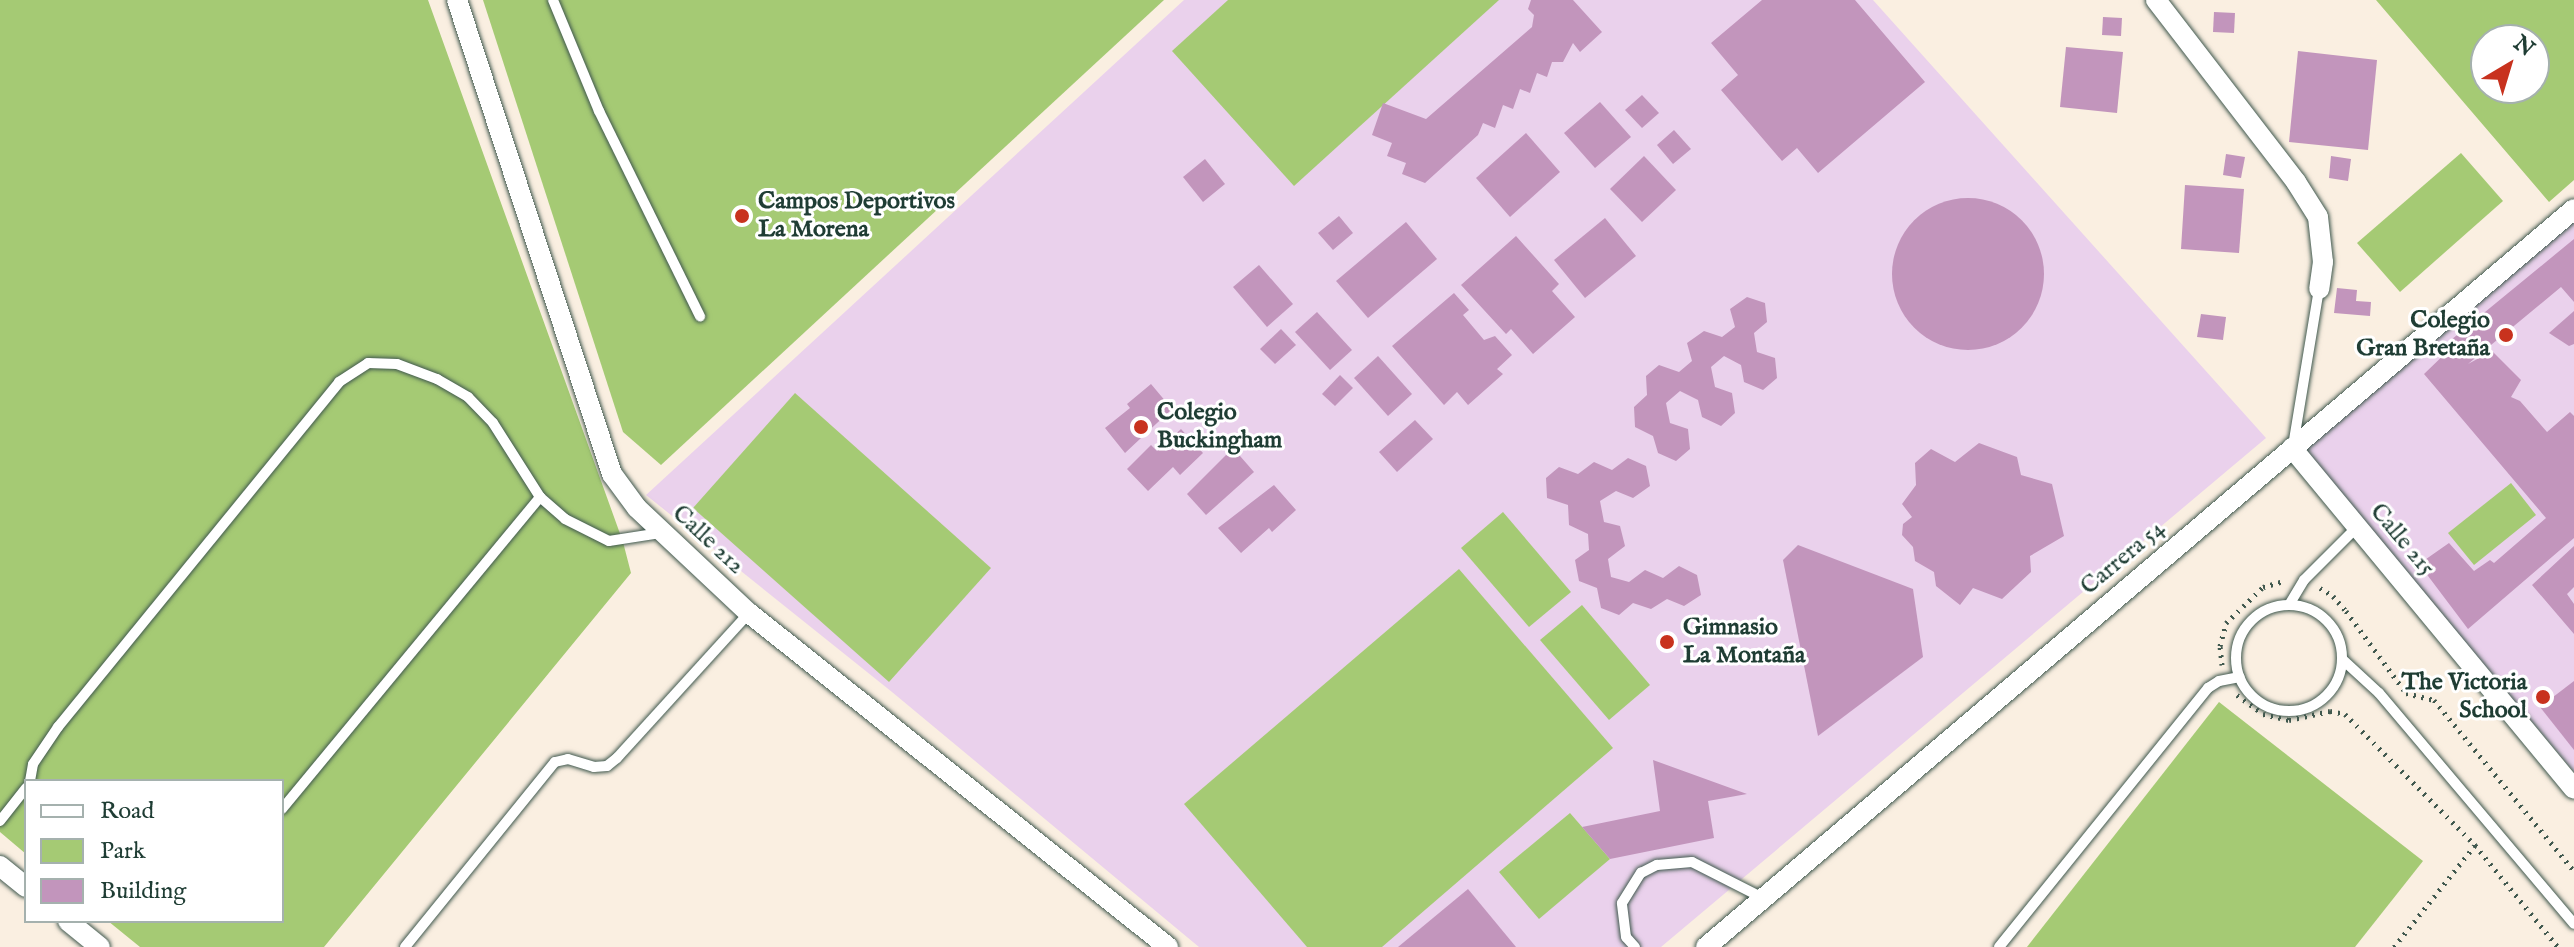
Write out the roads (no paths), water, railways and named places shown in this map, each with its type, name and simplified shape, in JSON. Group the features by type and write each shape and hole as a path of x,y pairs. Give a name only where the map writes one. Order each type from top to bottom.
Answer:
{"street":[{"name":"Calle 212","path":"457,0 612,474 660,533 749,613 1168,947"},
{"path":"2156,0 2296,182 2318,217 2323,262 2319,289"},
{"name":"Carrera 54","path":"1706,947 2574,209"},
{"name":"Calle 215","path":"2292,448 2574,789"},
{"path":"0,866 24,885"},
{"path":"70,923 100,947"}],"lane":[{"path":"553,0 599,111 700,316"},
{"path":"2292,448 2319,289"},
{"path":"30,779 33,764 58,727 339,382 368,363 397,364 437,379 468,397 493,423 540,497 565,519 609,541 660,533"},
{"path":"284,807 540,497"},
{"path":"2289,605 2304,580 2357,527"},
{"path":"2289,605 2310,609 2327,621 2338,638 2342,659 2338,679 2326,696 2309,707 2289,711 2268,707 2251,695 2240,677 2238,647 2251,620 2269,608 2289,605"},
{"path":"405,947 555,762 568,759 594,767 607,766 749,613"},
{"path":"2342,659 2379,693 2574,924"},
{"path":"1999,947 2208,688 2240,677"},
{"path":"0,821 24,791"},
{"path":"1635,947 1626,937 1622,903 1641,873 1657,865 1674,860 1692,862 1763,898"}],"place":[{"name":"Campos Deportivos La Morena","path":"742,216"},
{"name":"Colegio Gran Bretaña","path":"2506,335"},
{"name":"Colegio Buckingham","path":"1141,427"},
{"name":"Gimnasio La Montaña","path":"1667,642"},
{"name":"The Victoria School","path":"2543,697"}]}
